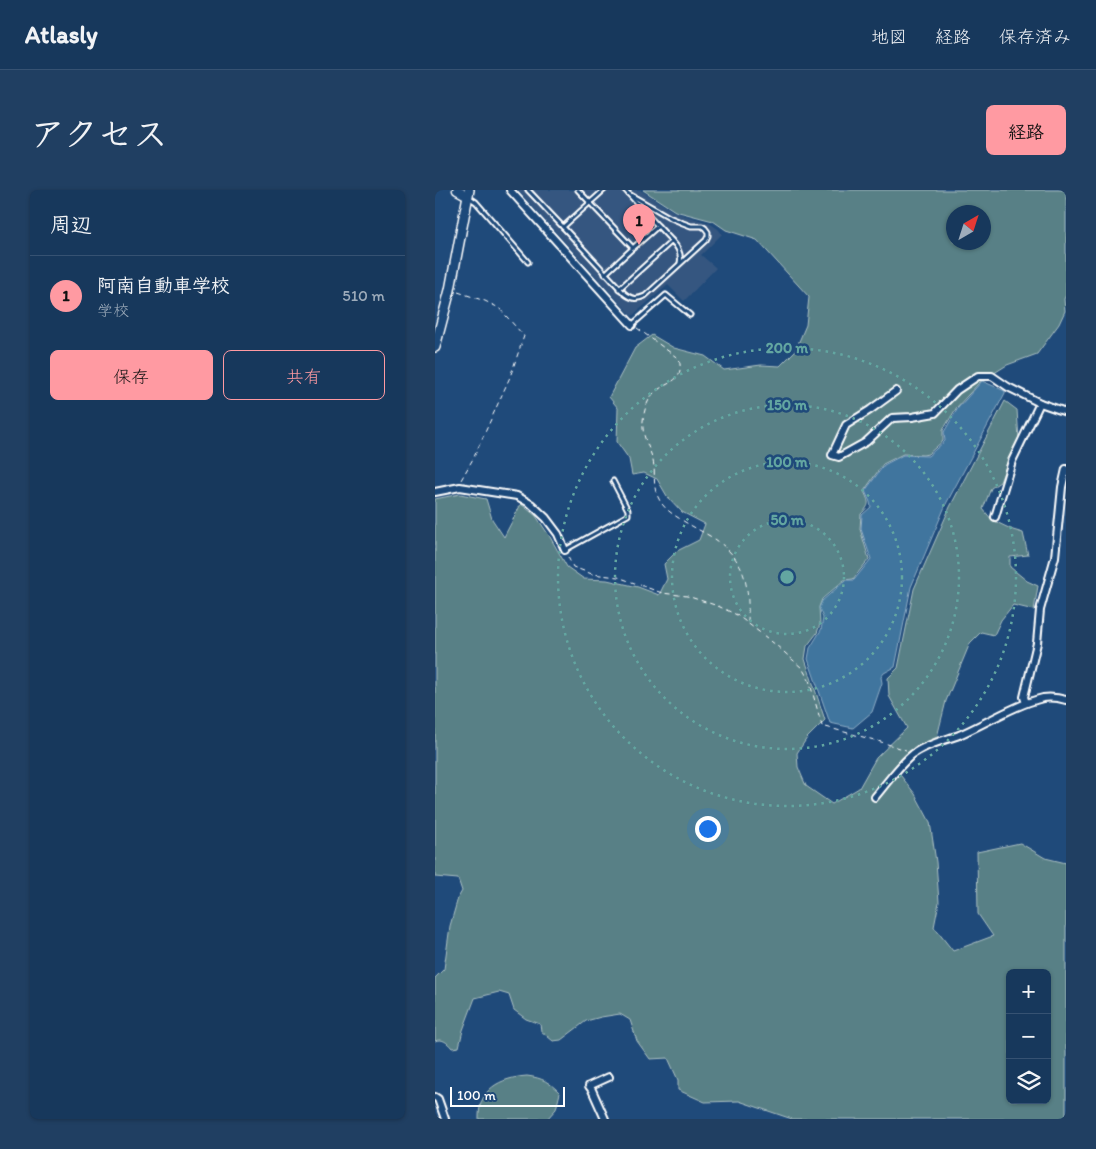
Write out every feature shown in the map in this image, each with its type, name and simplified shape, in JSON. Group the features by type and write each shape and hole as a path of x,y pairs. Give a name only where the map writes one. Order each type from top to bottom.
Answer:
{"main road":[{"path":"435,346 450,290 468,193"}],"street":[{"path":"457,190 468,193"},
{"path":"510,190 632,325"},
{"path":"896,391 846,425 833,456 839,457 866,442 892,418 935,413 957,390 978,376 992,376 1008,387 1040,403 1066,412"},
{"path":"995,517 1012,461 1040,403"},
{"path":"1026,703 1025,698 1037,644 1040,610 1055,557 1066,469"},
{"path":"435,492 460,487 517,496 531,504 545,518 558,534 565,550"},
{"path":"875,797 914,753 1026,703 1045,698 1066,700"},
{"path":"605,1119 589,1086 609,1077"},
{"path":"435,1098 438,1099 445,1119"}],"lane":[{"path":"528,190 619,289 630,298 635,299 645,296 677,267 706,240 708,232 702,226 683,223 671,218 629,194"},
{"path":"578,190 633,248"},
{"path":"563,227 604,190"},
{"path":"625,190 677,246 681,257 677,267"},
{"path":"468,193 528,262"},
{"path":"605,274 658,226"},
{"path":"619,289 672,241"},
{"path":"632,325 666,295 690,315"},
{"path":"565,550 628,515 629,510 613,481"}],"path":[{"path":"450,290 485,301 499,308 524,336 510,377 474,457 459,483 460,487"},
{"path":"632,325 679,359 680,362 679,374 675,380 655,392 650,398 644,413 642,428 654,466 654,489 665,509 726,548 742,569 749,602 748,624"},
{"path":"565,550 573,567 592,574 618,577 662,593 687,596 718,606 737,615 802,668 809,680 822,726 914,753"}],"shaded area":[{"path":"518,190 640,190 674,212 709,223 718,229 722,234 701,255 716,268 684,301 668,285 632,316"},
{"path":"982,381 1005,391 1005,393 946,504 911,587 895,667 884,673 881,677 882,683 872,712 853,728 830,723 808,659 810,648 821,630 823,618 819,608 822,601 846,580 854,580 871,559 861,529 862,515 871,507 865,491 884,465 903,455 928,456 945,441 944,432 958,408"}],"green space":[{"path":"643,190 1066,190 1066,295 1064,299 1065,311 1059,324 1037,354 1007,365 980,382 957,407 943,430 943,441 928,454 903,454 883,464 864,491 868,503 861,514 860,529 869,559 853,579 844,580 822,599 819,607 820,624 817,633 807,646 805,659 825,720 807,738 797,753 798,767 806,786 832,804 859,788 876,758 907,728 889,696 888,678 898,668 914,589 950,507 1005,401 1017,410 1019,440 1000,482 991,488 983,509 992,520 1023,533 1028,555 1010,557 1010,567 1027,581 1038,586 1034,610 1013,605 1001,620 994,635 981,632 970,643 946,701 937,737 914,747 894,767 915,794 930,822 939,902 934,927 953,951 993,936 978,914 977,852 1020,843 1045,858 1066,863 1066,1119 792,1119 739,1101 705,1102 678,1090 678,1080 668,1058 650,1059 637,1041 630,1020 620,1014 586,1021 561,1040 553,1041 541,1031 540,1024 526,1019 514,1010 509,995 499,992 475,998 459,1047 452,1048 444,1041 435,1041 435,978 444,969 450,926 458,898 462,891 458,879 435,877 435,499 460,494 486,499 492,519 504,537 521,504 536,516 567,567 584,579 607,580 638,587 659,595 667,579 664,564 677,551 699,540 705,524 682,512 667,496 657,479 644,473 632,475 629,459 617,442 618,408 609,397 635,348 652,335 674,348 705,356 724,370 761,365 780,366 795,351 806,325 809,297 757,240 726,230 713,221 675,211"},
{"path":"527,1076 545,1081 560,1093 556,1109 547,1119 479,1119 482,1100 493,1087 508,1079"}],"place":[{"name":"阿南自動車学校","path":"639,245"}]}
